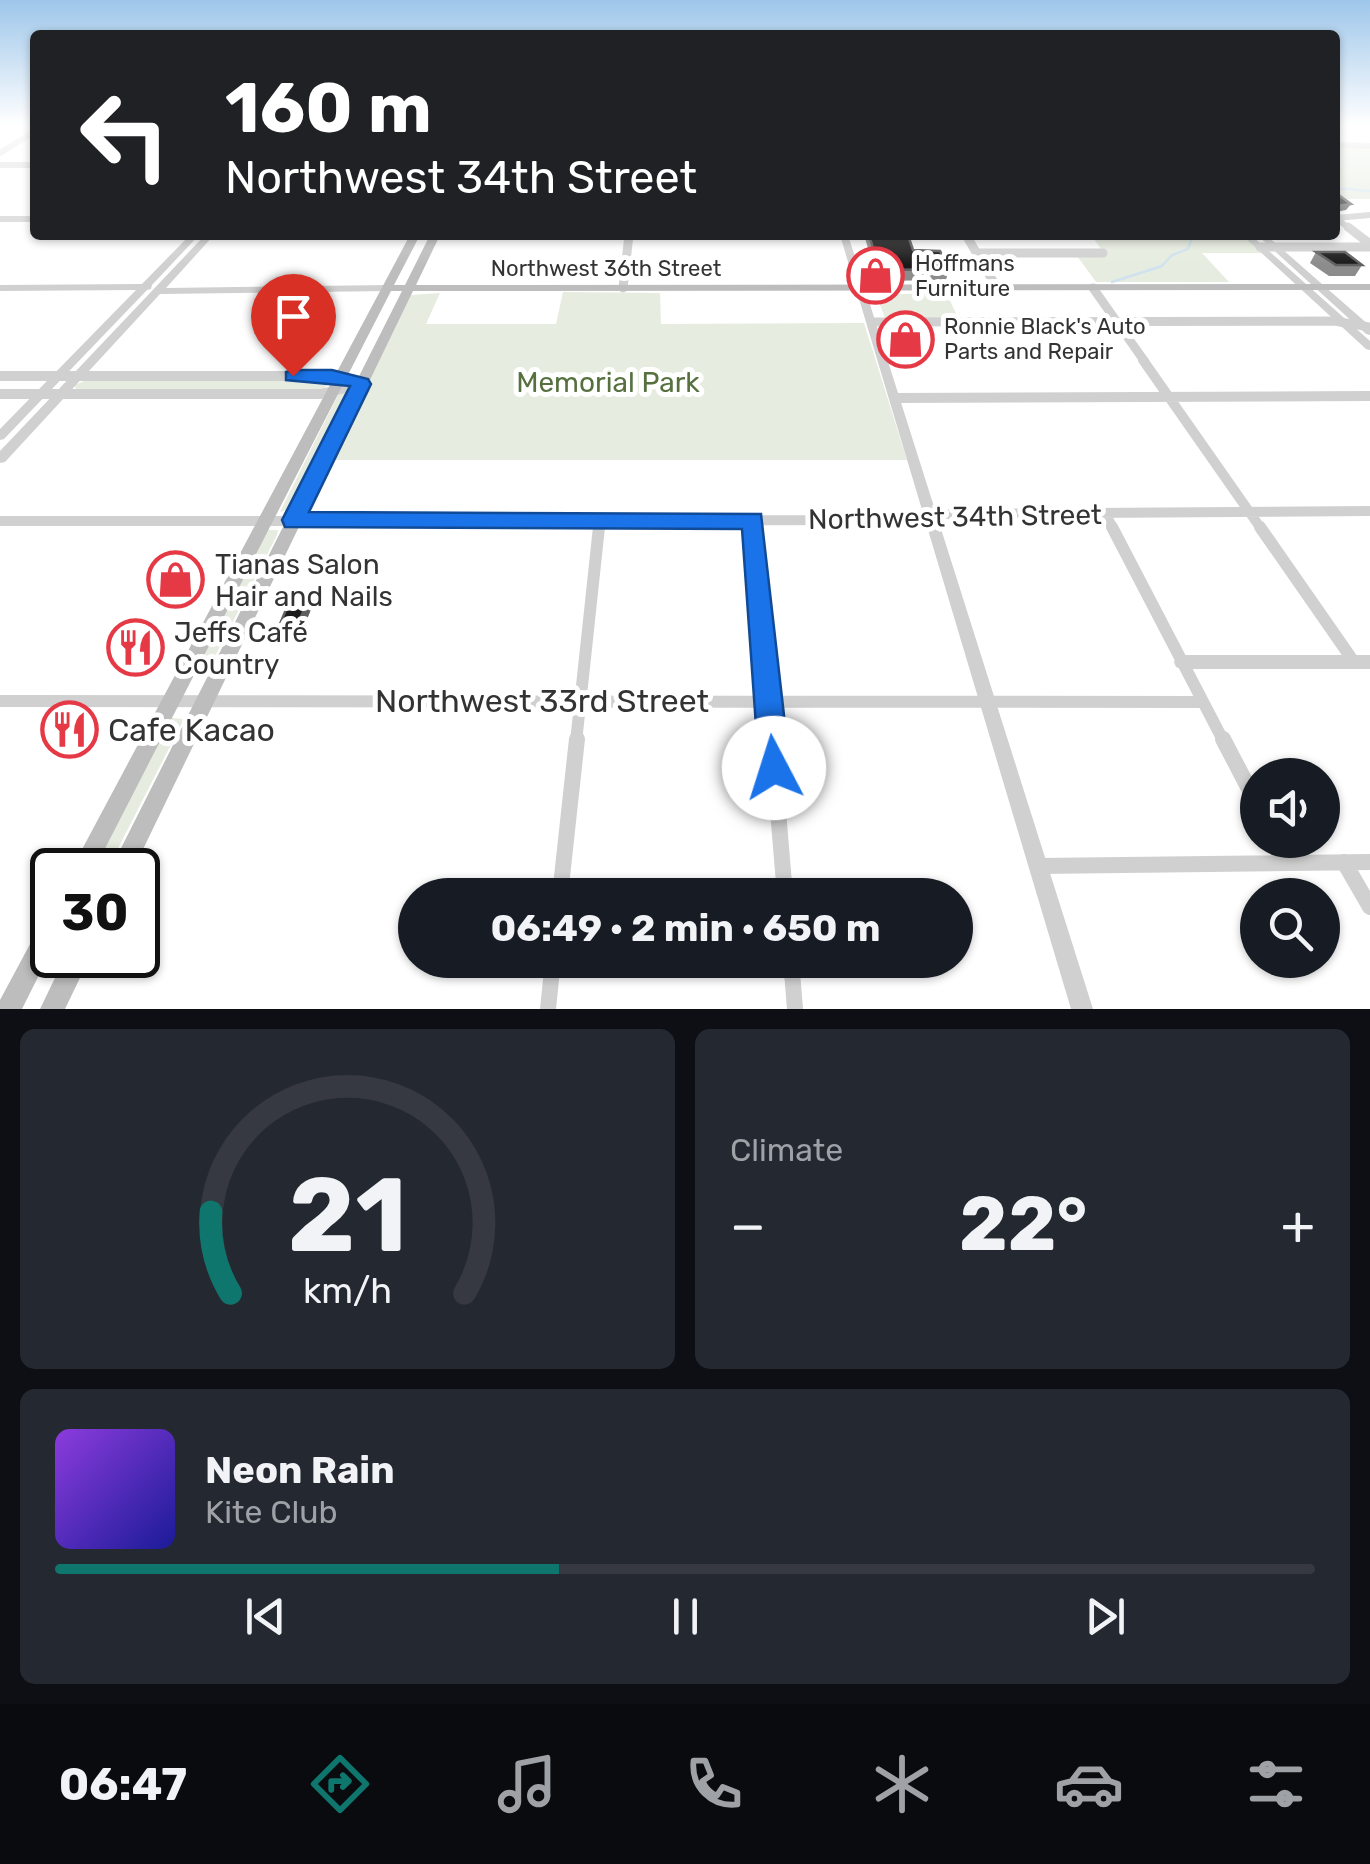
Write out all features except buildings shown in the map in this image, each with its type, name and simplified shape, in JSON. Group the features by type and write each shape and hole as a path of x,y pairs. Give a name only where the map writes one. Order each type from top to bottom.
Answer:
{"main road":[{"path":"93,848 413,240"},
{"path":"132,848 432,240"},
{"path":"997,288 1370,287"},
{"name":"Northwest 36th Street","path":"389,288 997,288"},
{"path":"8,1009 30,968"},
{"path":"52,1009 68,978"}],"street":[{"path":"1340,218 1370,216"},
{"path":"0,219 30,219"},
{"path":"1340,221 1370,246"},
{"path":"0,436 139,288 190,240"},
{"path":"0,459 205,240"},
{"path":"623,288 628,240"},
{"path":"846,240 1082,1009"},
{"path":"969,240 997,288"},
{"path":"1260,241 1275,247 1368,329"},
{"path":"1260,241 1370,347"},
{"path":"1275,247 1370,246"},
{"path":"977,253 1103,253"},
{"name":"Northwest 36th Street","path":"0,288 389,288"},
{"path":"1093,288 1249,512 1362,662"},
{"path":"872,322 1343,323 1368,329"},
{"path":"0,376 362,384"},
{"path":"0,394 321,394 339,385"},
{"path":"895,398 1370,396"},
{"name":"Northwest 34th Street","path":"0,521 919,520 930,515 1370,511"},
{"path":"1105,513 1240,772"},
{"path":"562,878 600,520"},
{"path":"753,520 785,878"},
{"path":"1182,662 1362,662"},
{"name":"Northwest 33rd Street","path":"0,702 1203,702"},
{"path":"1284,858 1287,863"},
{"path":"1344,862 1370,907"},
{"path":"1038,866 1370,862"},
{"path":"548,1009 551,978"},
{"path":"792,978 795,1009"}],"green space":[{"path":"1340,171 1370,171 1370,199 1340,199"},
{"path":"1095,240 1249,240 1263,253 1202,253 1229,282 1096,282 1077,256 1106,256"},
{"name":"Memorial Park","path":"563,292 660,293 661,324 864,323 907,460 331,460 411,295 440,293 426,324 556,324"},
{"path":"876,294 947,294 958,318 885,318"},
{"path":"89,379 330,382 323,390 76,390 75,385"},
{"path":"349,391 290,509 280,512 339,393"},
{"path":"268,530 278,530 277,535 205,676 192,677"},
{"path":"170,718 184,719 118,848 102,848"}],"waterway":[{"path":"1340,188 1370,191"},
{"path":"1112,282 1162,266 1172,255 1188,249 1191,240"}],"place":[{"name":"Hoffmans Furniture","path":"876,276"},
{"name":"Ronnie Black's Auto Parts and Repair","path":"905,339"},
{"name":"Tianas Salon Hair and Nails","path":"176,580"},
{"name":"Jeffs Café Country","path":"135,648"},
{"name":"Cafe Kacao","path":"69,730"}],"route":[{"path":"293,376 332,376 362,384 294,520 753,520 774,768"}]}
